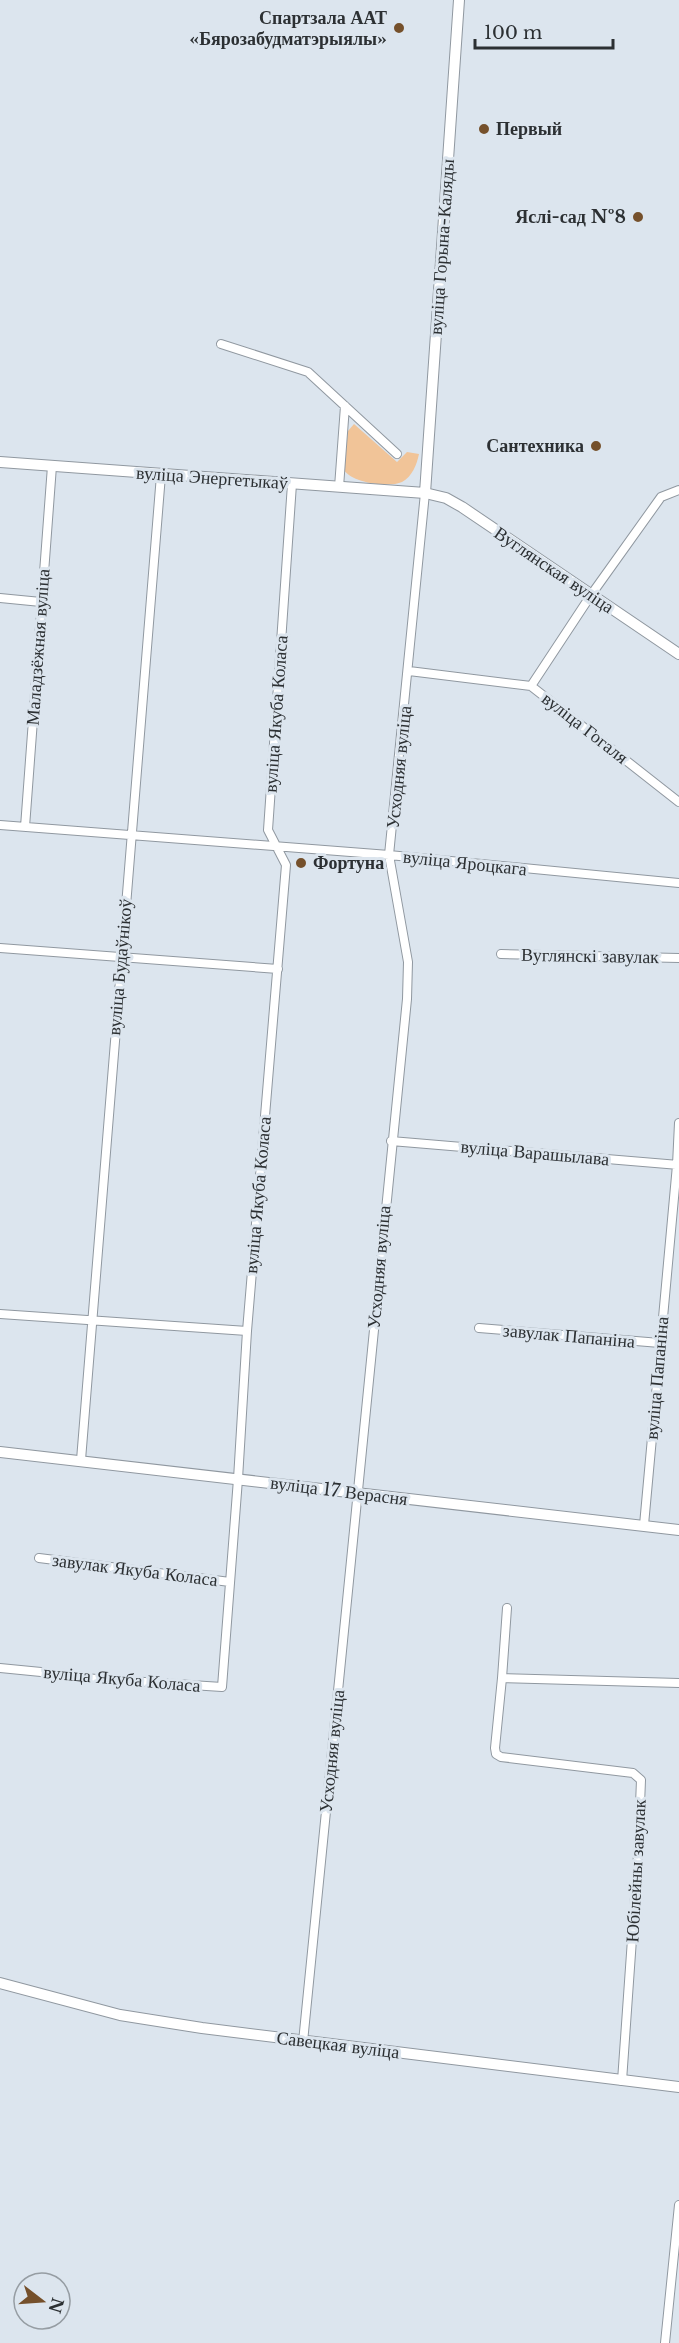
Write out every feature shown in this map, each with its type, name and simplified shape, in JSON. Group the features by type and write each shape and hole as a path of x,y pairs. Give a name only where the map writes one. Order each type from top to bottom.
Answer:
{"street":[{"name":"вуліца Горына-Каляды","path":"425,493 459,0"},
{"path":"221,344 308,372 398,454"},
{"path":"339,487 345,406"},
{"name":"вуліца Энергетыкаў","path":"0,462 425,493"},
{"name":"Маладзёжная вуліца","path":"25,827 52,466"},
{"name":"вуліца Будаўнікоў","path":"81,1460 120,956 161,475"},
{"name":"вуліца Якуба Коласа","path":"0,1668 41,1671 66,1677 222,1687 247,1331 286,865 268,830 292,484"},
{"path":"531,686 591,595 661,497 679,489"},
{"name":"Вуглянская вуліца","path":"425,493 446,498 462,507 679,654"},
{"name":"Усходняя вуліца","path":"303,2042 391,1141 407,999 408,962 389,855 425,493"},
{"path":"0,598 41,602"},
{"name":"вуліца Гогаля","path":"409,671 531,686 679,802"},
{"name":"вуліца Яроцкага","path":"0,825 389,855 679,883"},
{"path":"0,948 278,969"},
{"name":"Вуглянскі завулак","path":"501,954 679,958"},
{"name":"вуліца Папаніна","path":"644,1525 678,1165 679,1123"},
{"name":"вуліца Варашылава","path":"391,1141 678,1165"},
{"path":"0,1314 247,1331"},
{"name":"завулак Папаніна","path":"479,1328 660,1343"},
{"name":"вуліца 17 Верасня","path":"0,1452 679,1530"},
{"name":"завулак Якуба Коласа","path":"39,1558 230,1582"},
{"name":"Юбілейны завулак","path":"507,1608 496,1754 501,1757 633,1773 641,1780 622,2081"},
{"path":"502,1678 679,1683"},
{"name":"Савецкая вуліца","path":"0,1983 120,2015 303,2042 679,2087"},
{"path":"665,2343 679,2205"}],"shaded area":[{"path":"354,424 397,462 407,452 419,454 409,477 396,484 380,484 362,481 348,474 344,470 348,431"}],"place":[{"name":"Спартзала ААТ «Бярозабудматэрыялы»","path":"399,28"},
{"name":"Первый","path":"484,129"},
{"name":"Яслі-сад №8","path":"638,217"},
{"name":"Сантехника","path":"596,446"},
{"name":"Фортуна","path":"301,863"}]}
